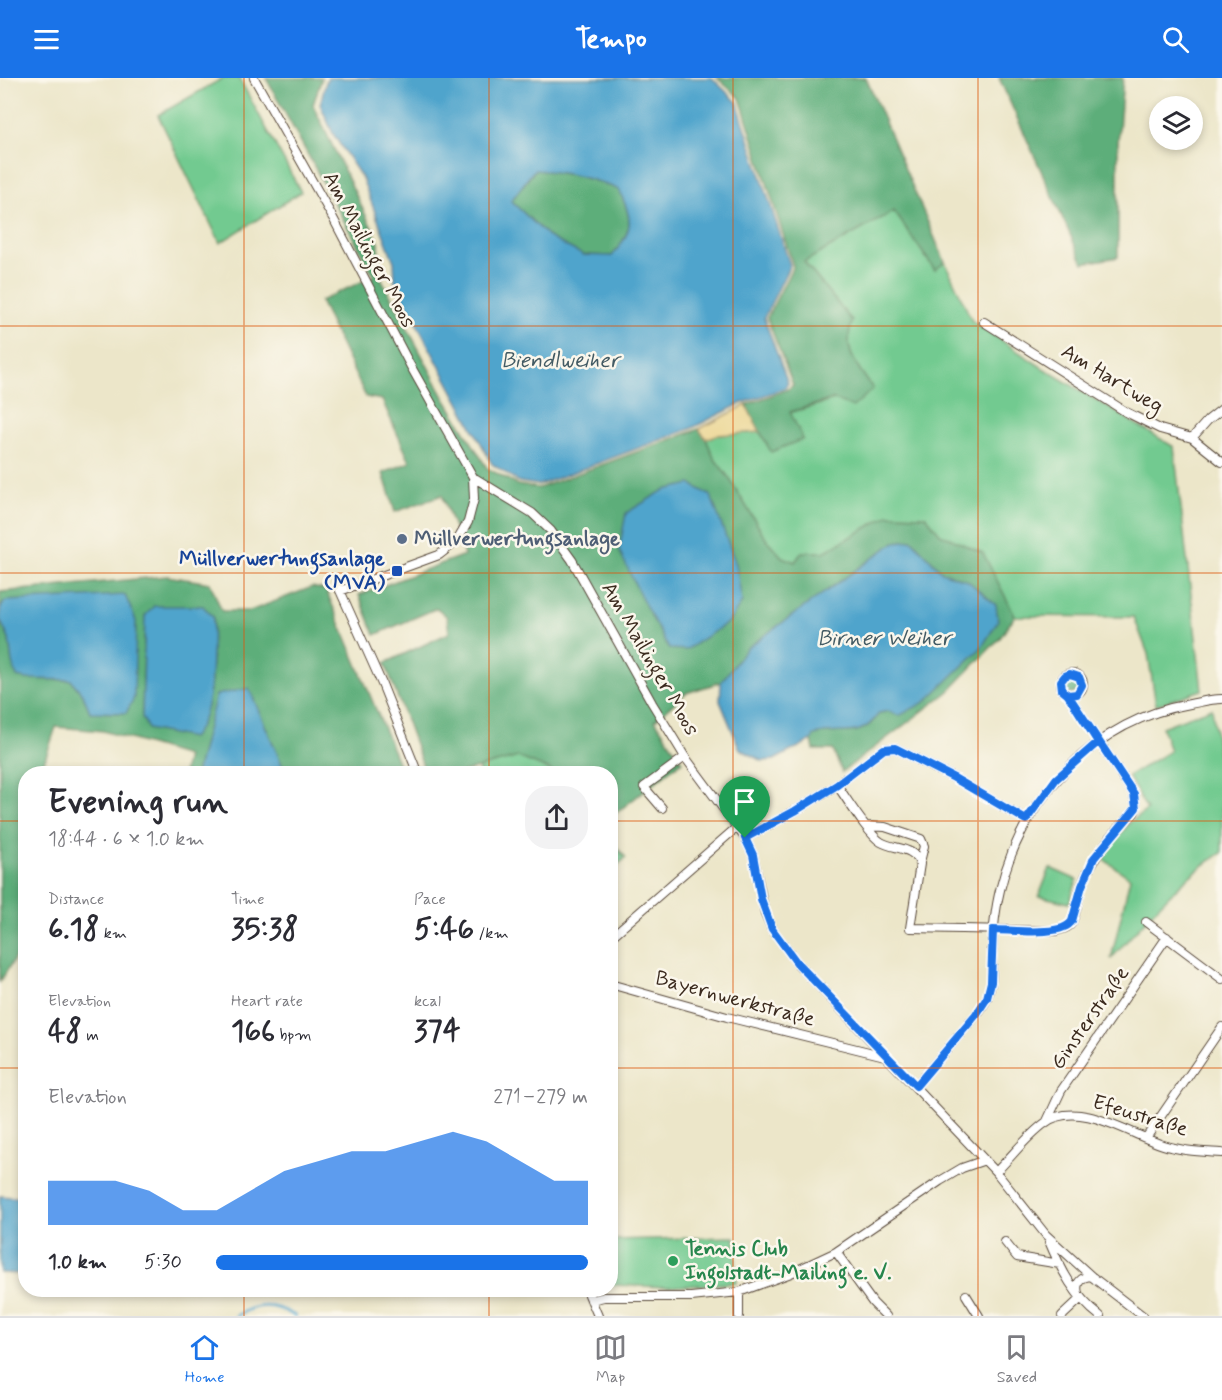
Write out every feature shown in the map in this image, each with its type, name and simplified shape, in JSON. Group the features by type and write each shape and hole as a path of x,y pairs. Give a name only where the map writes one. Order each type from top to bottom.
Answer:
{"street":[{"name":"Am Mailinger Moos","path":"254,78 333,218 410,365 473,477 532,513 551,531 572,560 631,667 686,758 745,838 753,855 761,899 772,929 797,963 996,1172 1046,1235 1091,1276 1143,1316"},
{"name":"Am Hartweg","path":"984,322 1126,412 1160,429 1192,438 1222,462"},
{"path":"1192,438 1208,420 1222,409"},
{"path":"415,766 382,684 339,589 439,555 457,541 468,522 474,499 473,477"},
{"path":"867,826 885,827 921,839 924,846 910,928 1056,931 1069,926 1094,858 1136,808 1134,794 1068,695"},
{"path":"916,1086 976,1015 987,998 991,982 993,930 999,890 1012,851 1026,820 1056,779 1098,742 1128,723 1158,711 1222,699"},
{"path":"745,838 837,785 884,749 895,748 1026,820"},
{"path":"662,808 644,787 686,758"},
{"path":"837,785 880,841 912,852 918,857 920,864"},
{"path":"618,931 736,828"},
{"path":"1146,922 1222,979"},
{"name":"Ginsterstraße","path":"1047,1121 1061,1091 1167,938"},
{"name":"Bayernwerkstraße","path":"618,986 727,1017 885,1056"},
{"path":"1146,1138 1222,1027"},
{"name":"Efeustraße","path":"1047,1121 1069,1114 1092,1116 1180,1149 1222,1153"},
{"path":"996,1172 1047,1121"},
{"path":"618,1296 691,1297 739,1292 791,1273 836,1252 962,1167 985,1160"},
{"name":"Am Mailinger Moos","path":"1046,1235 1080,1299 1100,1316"},
{"path":"1005,1242 1017,1257 1060,1264"},
{"path":"836,1252 873,1303 886,1316"},
{"path":"1062,1316 1080,1299 1076,1287 1078,1283 1091,1276"},
{"path":"739,1292 739,1316"},
{"path":"966,1295 979,1316"},
{"path":"590,1297 598,1316"},
{"path":"591,1300 601,1297"}],"green space":[{"path":"223,78 239,78 301,192 220,243 158,115"},
{"path":"266,78 322,78 313,105 379,243 379,274 444,397 487,468 518,485 539,488 699,429 714,458 729,478 766,539 782,557 795,562 802,552 824,552 889,515 926,516 940,534 983,553 1015,616 1000,638 948,692 842,772 833,750 814,750 813,735 858,731 872,722 879,713 889,711 968,581 942,572 912,540 895,542 747,648 721,682 686,693 655,720 682,761 618,811 618,766 540,766 518,757 485,766 423,766 385,663 449,633 447,617 437,608 375,635 359,595 464,555 442,495 395,512 383,473 410,462 382,400 366,397 320,301 374,276"},
{"path":"717,78 866,78 945,262 935,270 894,211 804,262 852,321 849,332 850,350 873,389 853,407 833,399 790,412 803,439 771,452 746,405 793,385 767,318 793,266 740,98"},
{"path":"999,78 1123,78 1118,143 1118,257 1083,263"},
{"path":"535,170 578,176 619,190 627,210 629,224 624,239 612,256 583,255 550,238 511,201"},
{"path":"894,211 934,269 945,262 972,321 1043,368 1174,447 1202,690 1156,705 1148,654 1134,617 1015,616 983,553 940,534 926,516 889,515 824,552 802,552 795,562 782,557 766,539 729,478 714,458 706,439 717,435 760,432 771,451 789,413 873,389 850,350 849,332 852,321 804,262"},
{"path":"167,576 210,583 222,611 250,611 312,587 326,590 400,766 283,766 249,689 203,748 198,766 185,766 187,756 103,731 56,727 43,766 18,766 18,953 0,982 0,620 9,639 12,663 25,679 71,680 83,695 90,712 126,713 6,601 0,609 0,592","holes":["145,616 213,617 209,697 205,712 200,726 192,737 142,717"]},
{"path":"1071,676 1077,679 1080,685 1077,691 1071,694 1065,691 1062,685 1065,679"},
{"path":"1212,708 1222,779 1222,853 1192,874 1177,888 1111,959 1130,878 1102,858 1130,822 1147,810 1128,776 1170,751 1162,727"},
{"path":"518,757 540,766 485,766"},
{"path":"618,849 626,858 618,864"},
{"path":"1050,868 1077,880 1069,903 1039,896"},
{"name":"Tennis Club Ingolstadt-Mailing e. V.","path":"735,1237 736,1283 668,1287 618,1285 618,1240"}],"sand":[{"path":"746,405 760,432 717,435 706,439 699,429"}],"water":[{"name":"Biendlweiher","path":"327,78 712,78 737,102 790,265 764,318 788,383 785,388 740,404 690,429 539,485 519,482 492,464 395,283 394,262 362,178 333,134 320,104","holes":["534,170 588,178 619,190 627,210 629,224 624,239 612,256 583,255 550,238 511,201"]},
{"path":"691,484 711,496 736,564 742,602 729,622 686,650 669,649 619,550 626,513 664,490"},
{"name":"Birner Weiher","path":"912,540 942,572 968,581 996,605 998,621 982,647 925,702 899,716 889,711 879,713 865,728 858,731 814,735 812,740 774,760 762,761 740,749 720,701 721,682 747,648 895,542"},
{"path":"125,595 136,621 134,698 126,713 90,712 83,695 71,680 17,677 12,663 9,639 0,620 0,609 5,601"},
{"path":"154,606 203,606 213,617 209,697 200,726 192,738 148,729 142,717 145,616"},
{"path":"249,688 283,766 198,766 216,695"},
{"path":"0,1196 18,1197 18,1274 0,1273"}],"waterway":[{"path":"236,1316 251,1309 266,1306 295,1316"}],"place":[{"name":"Müllverwertungsanlage","path":"402,539"},
{"name":"Müllverwertungsanlage (MVA)","path":"397,571"},
{"name":"Tennis Club Ingolstadt-Mailing e. V.","path":"673,1261"}],"route":[{"path":"745,838 753,855 761,899 772,929 797,963 916,1086 976,1015 987,998 991,982 993,930 1056,931 1069,926 1094,858 1120,825 1134,813 1136,800 1134,794 1098,742 1087,725 1068,695 1080,692 1082,682 1074,674 1067,674 1061,681 1062,690 1068,695 1073,702 1098,742 1056,779 1026,820 954,778 895,748 884,749 837,785 745,838"}]}
